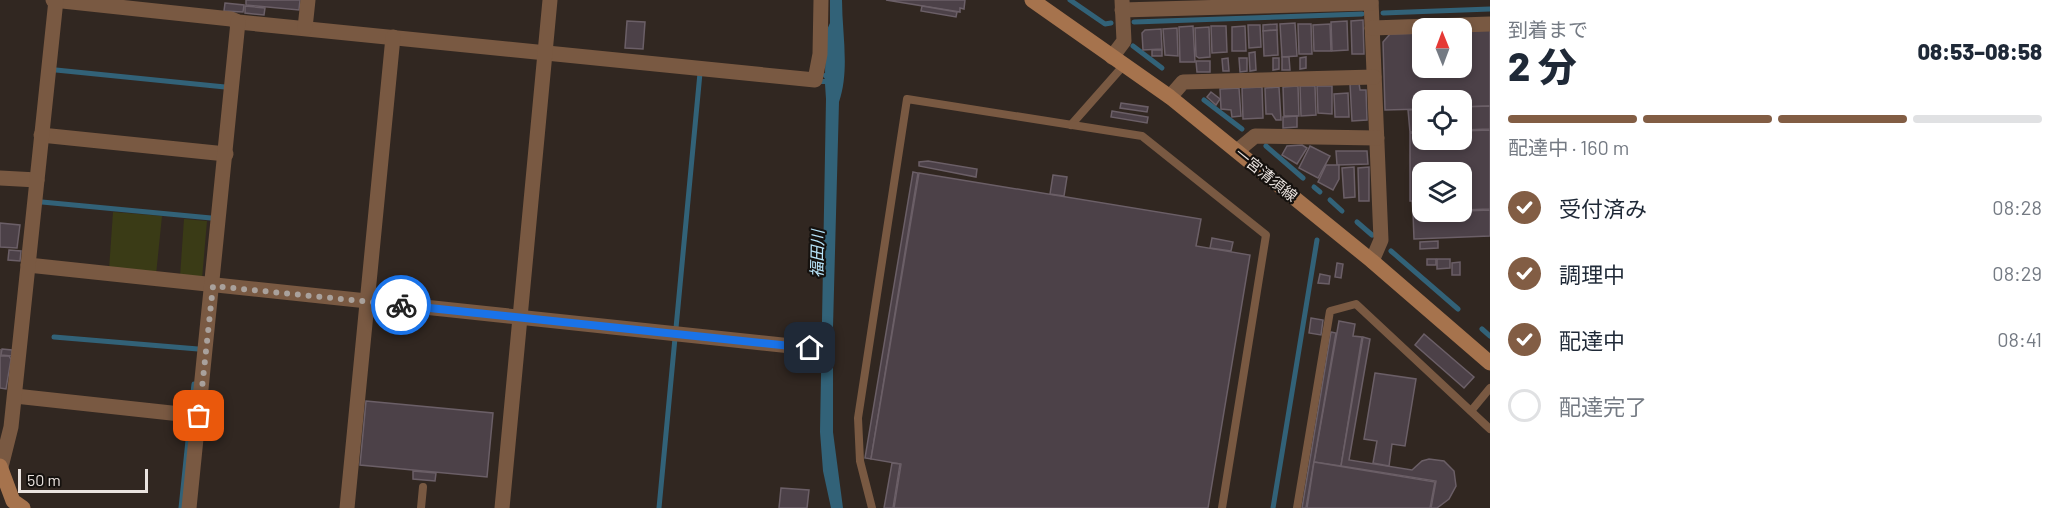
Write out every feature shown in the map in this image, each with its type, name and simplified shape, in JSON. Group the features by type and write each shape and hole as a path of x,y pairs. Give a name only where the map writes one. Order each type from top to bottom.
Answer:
{"main road":[{"name":"一宮清須線","path":"1032,0 1170,98 1237,151 1372,261 1490,363"},
{"path":"0,466 13,506"}],"street":[{"path":"0,466 11,427 15,396 55,0 231,19 238,22 815,80 820,54 821,0"},
{"path":"305,28 308,0"},
{"path":"502,508 518,317 550,0"},
{"path":"1118,61 1124,41 1122,5 1371,1 1381,240 1372,261"},
{"path":"189,508 238,22"},
{"path":"1372,28 1490,24"},
{"path":"347,508 393,37"},
{"path":"1170,98 1183,82 1374,77"},
{"path":"42,135 226,154"},
{"path":"1237,151 1255,136 1377,138"},
{"path":"0,178 37,180"},
{"path":"28,265 810,348"},
{"path":"15,396 199,416"}],"lane":[{"path":"1071,125 1118,61"},
{"path":"872,508 860,461 858,418 907,99 1142,136 1266,236 1222,508"},
{"path":"1297,508 1330,311 1356,304 1490,429"},
{"path":"1471,411 1490,388"},
{"path":"421,508 423,487"}],"shaded area":[{"path":"113,212 162,216 156,275 109,270"},
{"path":"184,219 207,221 202,279 180,277"}],"water":[{"path":"830,0 842,0 845,51 844,77 839,102 833,327 833,432 843,508 831,508 823,471 820,432 826,99 825,84 820,84 820,79 825,79 821,74 825,73 826,32 830,23"}],"building":[{"path":"246,0 300,0 299,10 246,5"},
{"path":"886,0 965,0 964,9 960,8 960,12"},
{"path":"225,3 244,5 243,12 224,11"},
{"path":"245,6 265,8 264,15 245,13"},
{"path":"922,6 957,12 956,17 921,11"},
{"path":"1363,20 1364,54 1352,54 1351,21"},
{"path":"627,21 645,22 643,49 625,48"},
{"path":"1347,21 1348,50 1332,51 1331,22"},
{"path":"1295,23 1297,56 1282,57 1280,24"},
{"path":"1277,24 1277,30 1263,31 1263,25"},
{"path":"1298,24 1311,24 1312,54 1299,54"},
{"path":"1330,24 1331,51 1314,51 1313,25"},
{"path":"1248,25 1260,25 1261,47 1249,48"},
{"path":"1193,26 1195,62 1180,62 1179,27"},
{"path":"1211,26 1226,26 1227,52 1212,53"},
{"path":"1245,26 1246,51 1232,51 1232,27"},
{"path":"1209,27 1210,57 1199,58 1196,56 1195,28"},
{"path":"1177,28 1178,56 1165,55 1163,29"},
{"path":"1161,29 1162,49 1143,50 1142,33 1145,30"},
{"path":"1277,30 1278,55 1264,56 1263,31"},
{"path":"1490,30 1490,106 1472,107 1472,90 1412,90 1412,109 1385,110 1383,42 1390,34 1412,33 1412,78 1472,78 1472,31"},
{"path":"1152,50 1162,50 1162,56 1152,56"},
{"path":"1255,52 1256,70 1250,71 1249,53"},
{"path":"1282,57 1289,57 1290,70 1282,70"},
{"path":"1306,57 1306,68 1300,69 1300,58"},
{"path":"1228,58 1229,71 1223,71 1222,59"},
{"path":"1239,58 1247,58 1247,71 1240,72"},
{"path":"1273,58 1279,58 1279,69 1273,70"},
{"path":"1196,61 1210,61 1210,72 1197,72"},
{"path":"1359,83 1360,90 1366,90 1367,120 1352,121 1350,84"},
{"path":"1298,86 1299,116 1284,116 1283,87"},
{"path":"1300,86 1315,86 1316,115 1301,116"},
{"path":"1317,86 1332,86 1332,114 1318,113"},
{"path":"1262,87 1263,118 1243,119 1242,88"},
{"path":"1279,87 1281,120 1276,120 1272,114 1266,114 1265,88"},
{"path":"1239,88 1241,116 1232,117 1231,110 1221,109 1220,89"},
{"path":"1211,92 1220,99 1216,105 1207,97"},
{"path":"1348,93 1349,117 1335,117 1334,94"},
{"path":"1121,103 1148,107 1147,112 1120,108"},
{"path":"1490,106 1490,129 1472,130 1472,107"},
{"path":"1408,110 1412,110 1412,132 1410,132"},
{"path":"1112,111 1148,117 1147,123 1111,117"},
{"path":"1297,116 1297,127 1283,128 1283,117"},
{"path":"1490,130 1490,209 1472,210 1472,162 1412,162 1412,201 1410,201 1410,133 1412,133 1412,150 1472,150 1472,131"},
{"path":"1302,145 1307,148 1297,164 1282,155 1287,146"},
{"path":"1310,146 1330,156 1318,178 1299,168"},
{"path":"1336,151 1367,151 1368,164 1337,165"},
{"path":"928,161 977,169 976,177 919,166 919,162"},
{"path":"1326,165 1339,165 1339,179 1333,190 1318,182"},
{"path":"1354,167 1355,197 1344,198 1342,168"},
{"path":"1369,167 1369,201 1359,201 1358,168"},
{"path":"913,172 918,173 871,459 865,458"},
{"path":"919,173 1201,219 1196,246 1250,255 1208,508 894,508 901,464 871,459"},
{"path":"1053,175 1067,177 1064,196 1050,194"},
{"path":"1490,210 1490,236 1414,239 1413,222 1472,222 1472,211"},
{"path":"0,223 20,225 17,248 0,247"},
{"path":"1212,238 1233,242 1231,251 1210,248"},
{"path":"1438,241 1438,248 1420,249 1420,242"},
{"path":"9,250 21,251 20,261 8,260"},
{"path":"1427,259 1436,259 1436,265 1427,265"},
{"path":"1437,259 1450,259 1450,268 1437,269"},
{"path":"1460,262 1460,275 1452,275 1452,263"},
{"path":"1337,263 1343,264 1341,278 1335,277"},
{"path":"1320,274 1330,276 1329,284 1318,283"},
{"path":"1311,318 1323,320 1321,335 1309,333"},
{"path":"1339,321 1355,324 1353,336 1362,337 1341,466 1314,462"},
{"path":"1331,332 1336,333 1306,508 1302,508"},
{"path":"1424,334 1474,377 1464,388 1415,345"},
{"path":"1363,337 1370,339 1349,460 1412,470 1422,461 1429,459 1444,461 1454,471 1456,486 1449,499 1437,508 1431,508 1436,481 1341,466"},
{"path":"2,349 12,350 12,356 1,355"},
{"path":"0,356 9,356 11,359 6,389 0,388"},
{"path":"1375,373 1416,379 1405,446 1392,444 1389,466 1373,463 1377,441 1364,439"},
{"path":"366,401 493,413 487,477 360,465"},
{"path":"1314,462 1435,482 1430,508 1307,508"},
{"path":"892,463 900,464 893,508 884,508"},
{"path":"413,471 436,473 435,481 413,479"},
{"path":"781,488 809,490 807,508 779,508"}],"waterway":[{"path":"1070,0 1105,24 1111,23"},
{"path":"1383,13 1490,9"},
{"path":"1134,22 1362,14"},
{"path":"1133,46 1162,68"},
{"path":"56,70 225,87"},
{"path":"676,328 700,73"},
{"path":"1204,100 1242,129"},
{"path":"1266,146 1303,178"},
{"path":"1314,187 1320,192"},
{"path":"1330,200 1342,211"},
{"path":"42,202 211,218"},
{"path":"1357,222 1372,235"},
{"path":"1273,508 1317,240"},
{"path":"1391,251 1458,309"},
{"path":"1482,329 1490,336"},
{"path":"54,337 198,349"},
{"path":"659,508 675,338"},
{"path":"191,410 194,384"},
{"path":"181,508 190,421"}],"way so far":[{"path":"199,416 213,286 401,305"}],"route":[{"path":"401,305 810,348"}],"water label":[{"name":"福田川","path":"817,254"}]}
